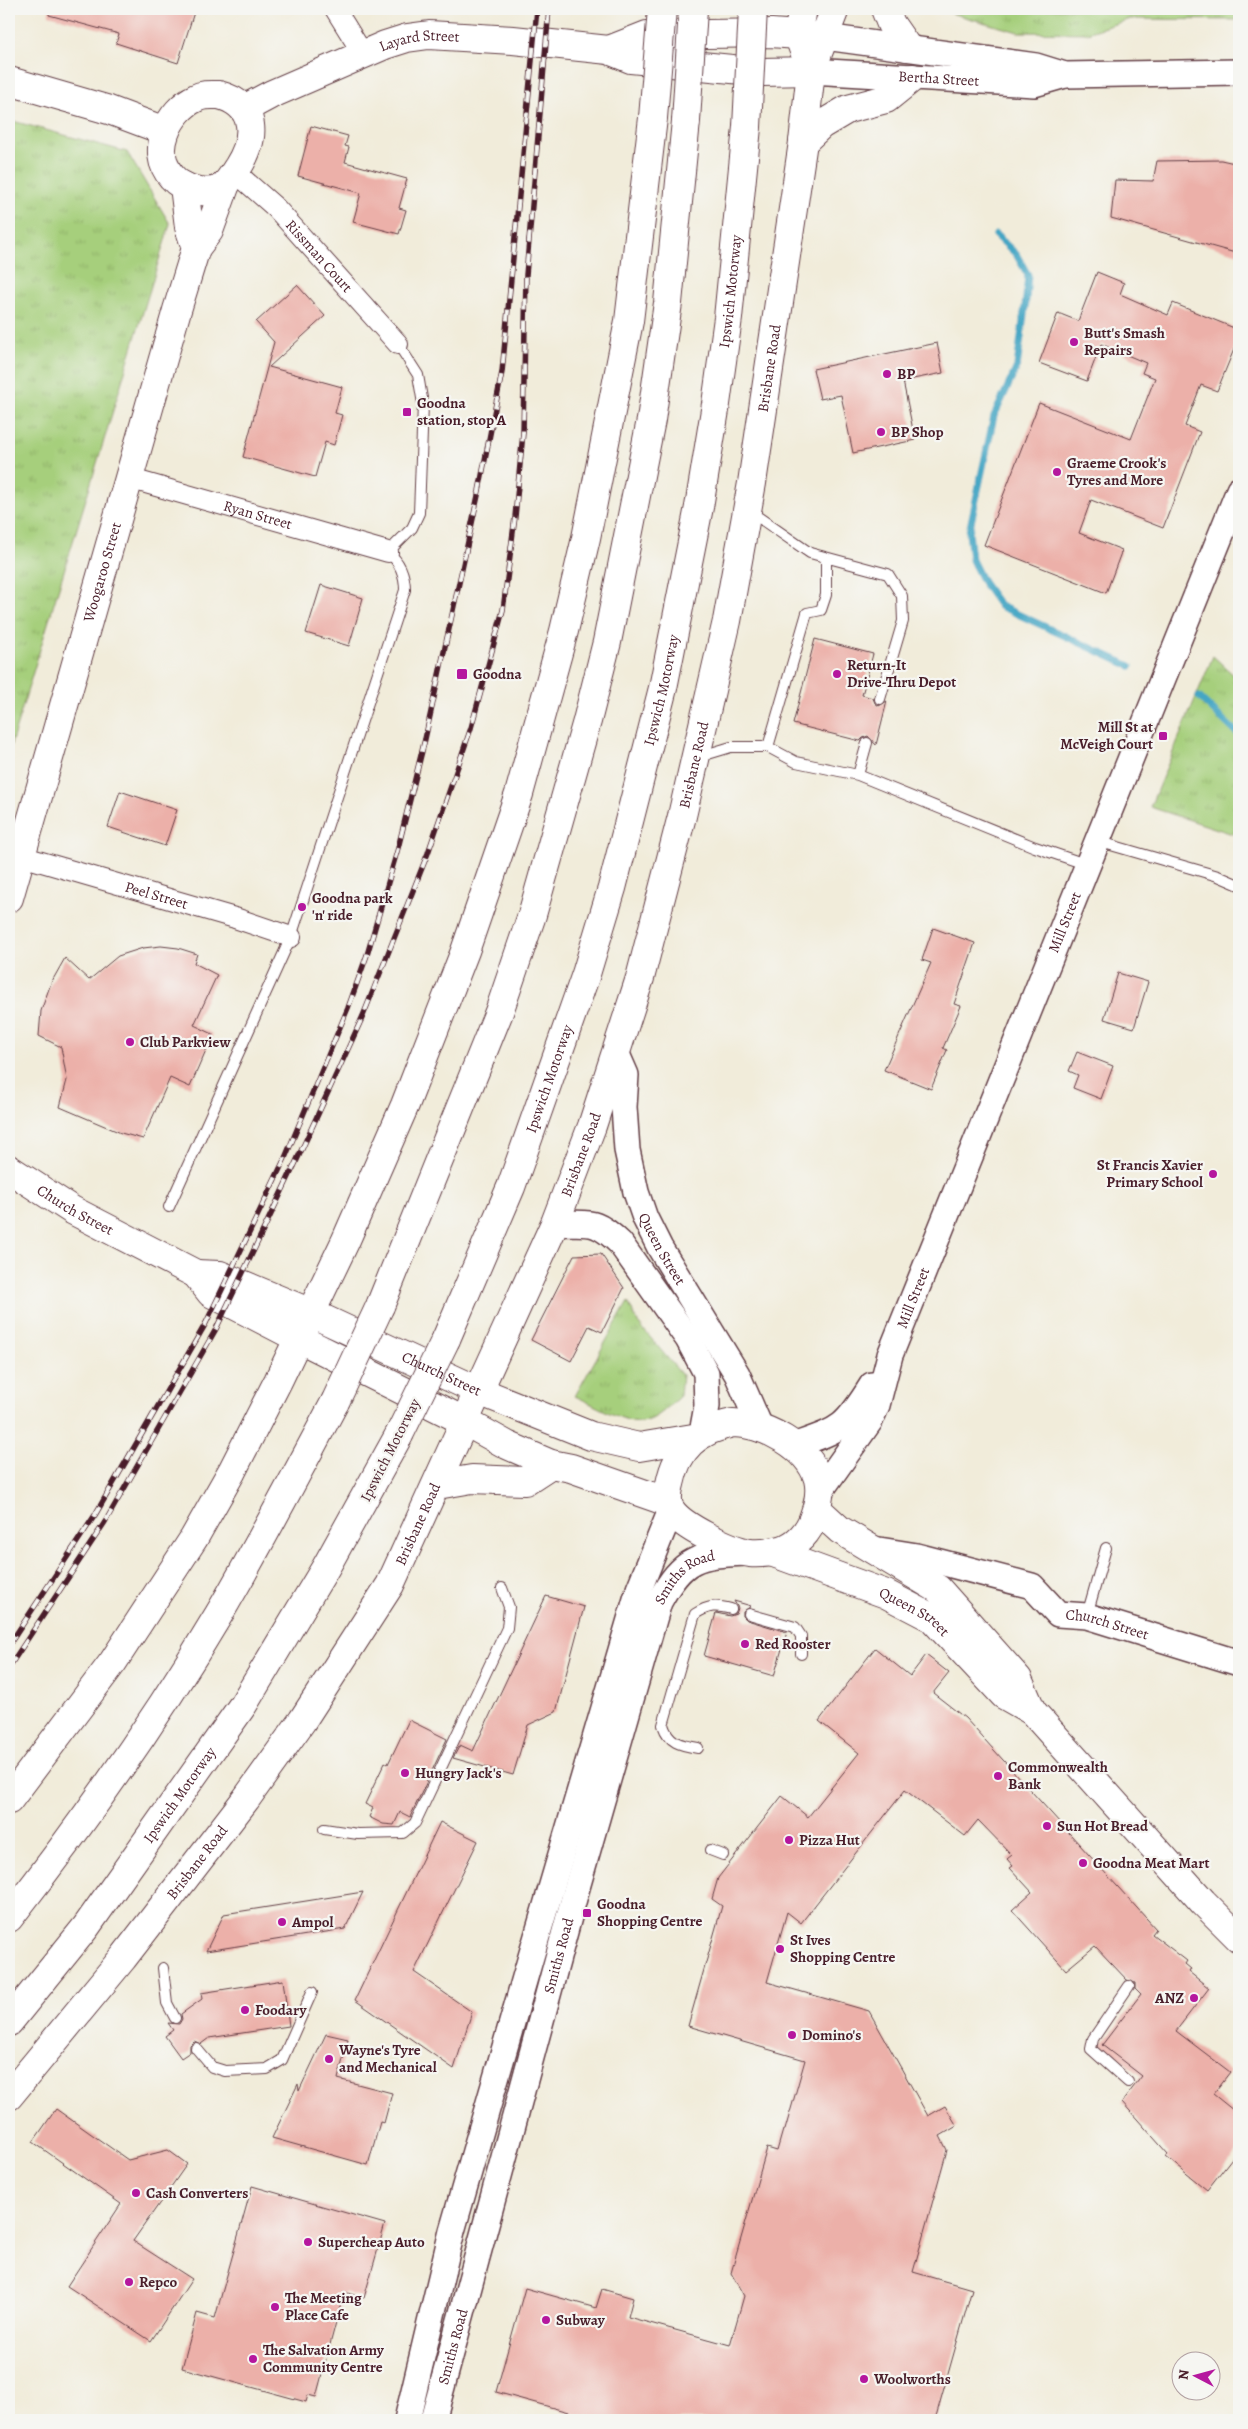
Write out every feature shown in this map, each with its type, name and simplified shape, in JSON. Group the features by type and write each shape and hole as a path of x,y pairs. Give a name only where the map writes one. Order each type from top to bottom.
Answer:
{"main road":[{"path":"9,1800 113,1662 180,1560 232,1471 311,1313 375,1175 465,951 519,794 540,722 586,538 629,321 653,118 662,9"},
{"path":"9,1918 87,1814 175,1684 261,1540 335,1402 380,1306 499,1012 534,906 587,721 614,607 651,420 668,303 686,121 693,9"},
{"name":"Ipswich Motorway","path":"9,2022 86,1927 243,1705 336,1550 399,1435 446,1339 511,1187 563,1043 612,888 643,770 681,602 716,404 728,318 747,127 753,9"},
{"name":"Brisbane Road","path":"9,2096 177,1891 246,1799 296,1729 390,1586 555,1223 592,1126 640,978 696,758 727,621 748,510 803,142 811,71 835,9"},
{"path":"886,9 891,24 906,48"},
{"name":"Layard Street","path":"609,50 646,35 711,32 800,22 825,36"},
{"name":"Brisbane Road","path":"800,22 811,71"},
{"name":"Layard Street","path":"244,109 272,94 363,54 407,38 429,35 494,38 609,50 631,59 762,72 811,71"},
{"path":"803,142 828,121 848,109 886,99 912,78"},
{"path":"9,81 109,110 164,131"},
{"path":"202,96 226,97 244,109 250,124 250,139 246,154 230,178 209,191 184,186 172,178 165,167 161,152 164,131 189,102 202,96"},
{"name":"Woogaroo Street","path":"9,898 128,478 196,248 209,232 230,178"},
{"path":"184,186 189,227 196,248"},
{"name":"Church Street","path":"9,1169 72,1210 196,1274 211,1293 464,1422 490,1438 551,1464 571,1468 669,1506"},
{"name":"Church Street","path":"196,1274 220,1275 311,1313 479,1391 591,1436 621,1445 639,1447 698,1436"},
{"path":"746,1424 777,1436 793,1446 811,1465 818,1479 818,1501 812,1524 806,1533 796,1542 783,1549 761,1552 725,1545 705,1536 669,1506 673,1471 680,1455 698,1436 716,1426 746,1424"},
{"path":"437,1485 472,1479 525,1480 551,1464"},
{"name":"Queen Street","path":"818,1501 833,1525 867,1548 938,1589 1018,1679 1032,1710 1203,1902 1239,1938"},
{"name":"Queen Street","path":"761,1552 886,1594 932,1618 1004,1695 1032,1710"}],"street":[{"path":"336,9 363,54"},
{"name":"Bertha Street","path":"825,36 1036,66 1064,75"},
{"name":"Bertha Street","path":"811,71 1034,84 1064,75 1239,72"},
{"name":"Rissman Court","path":"230,178 276,208 398,344"},
{"name":"Ryan Street","path":"128,478 388,552"},
{"name":"Mill Street","path":"818,1501 870,1421 877,1405 890,1355 1239,490"},
{"name":"Peel Street","path":"21,856 291,936"},
{"name":"Queen Street","path":"616,1052 626,1074 624,1107 627,1150 636,1192 645,1218 660,1248 737,1374 761,1429"},
{"name":"Queen Street","path":"555,1223 587,1222 598,1225 610,1233 620,1244 688,1340 706,1373 707,1406 698,1436"},
{"name":"Mill Street","path":"793,1446 834,1432 843,1426 858,1407 890,1355"},
{"name":"Smiths Road","path":"433,2420 564,1887 640,1589 669,1506"},
{"name":"Church Street","path":"867,1548 917,1556 1032,1586 1058,1614 1087,1616 1239,1662"},
{"name":"Smiths Road","path":"407,2420 452,2231 564,1887 660,1602 676,1575 700,1558 713,1554 761,1552"}],"lane":[{"path":"169,1207 291,936 405,590 402,569 396,559 388,552 412,528 419,513 423,412 421,391 413,365 398,344"},
{"path":"748,510 810,553 826,559 888,574 902,596 903,621 880,699"},
{"path":"768,747 807,612 822,610 826,595 826,559"},
{"path":"858,775 867,743"},
{"path":"696,758 731,747 768,747 796,762 858,775 1035,847 1088,865"},
{"path":"1098,841 1218,876 1239,885"},
{"path":"1087,1616 1106,1548"},
{"path":"324,1829 358,1834 403,1833 415,1823 507,1628 509,1607 502,1588"},
{"path":"698,1748 675,1744 666,1734 663,1724 695,1614 706,1607 716,1605 731,1609"},
{"path":"749,1614 795,1627 801,1636 801,1654"},
{"path":"710,1850 723,1855"},
{"path":"163,1968 167,2003 175,2018"},
{"path":"1128,2082 1091,2049 1094,2039 1129,1986"},
{"path":"196,2048 212,2067 225,2071 267,2069 282,2060 312,1992"}],"green space":[{"path":"946,9 1239,9 1239,20 1130,19 1087,33 1018,32 954,14"},
{"path":"9,120 127,152 170,224 9,751"},
{"path":"1213,656 1239,680 1239,836 1150,807"},
{"path":"628,1302 638,1323 682,1375 680,1396 657,1416 641,1422 617,1416 575,1396"}],"building":[{"path":"49,9 195,9 178,63 116,43 119,34 49,15"},
{"path":"311,126 348,136 345,146 349,147 345,162 407,179 399,208 406,210 399,234 353,222 361,193 298,176"},
{"path":"1221,160 1239,164 1239,254 1111,218 1115,180 1153,181 1157,161"},
{"path":"1097,272 1124,283 1120,294 1168,315 1173,303 1239,330 1239,337 1217,391 1201,385 1185,426 1200,432 1163,528 1091,500 1079,533 1122,550 1106,593 984,545 1039,403 1131,439 1155,378 1142,373 1146,363 1101,344 1087,381 1039,363 1058,313 1078,321"},
{"path":"297,285 325,316 269,367 342,387 335,413 342,415 334,445 325,442 315,477 243,457 274,342 256,322"},
{"path":"937,343 943,373 903,381 915,440 853,453 841,395 820,399 813,369"},
{"path":"321,585 363,598 349,646 306,633"},
{"name":"Return-It Drive-Thru Depot","path":"815,639 873,654 862,695 873,698 879,706 887,701 876,745 868,736 860,741 793,724"},
{"path":"120,791 177,810 165,846 108,827"},
{"path":"933,928 975,943 954,1004 961,1006 943,1048 947,1050 931,1089 884,1070 931,963 922,960"},
{"name":"Club Parkview","path":"161,946 178,948 197,954 194,963 217,975 194,1025 213,1034 190,1087 170,1078 143,1139 121,1133 60,1107 67,1080 61,1047 39,1036 41,1011 51,983 65,958 89,980 118,956 143,948"},
{"path":"1118,973 1148,982 1134,1028 1104,1019"},
{"path":"1077,1052 1113,1066 1101,1099 1073,1088 1078,1075 1069,1071"},
{"path":"601,1254 624,1288 602,1332 589,1326 571,1361 531,1340 574,1255"},
{"path":"546,1596 584,1607 556,1712 528,1725 513,1775 453,1758 460,1745 473,1751"},
{"name":"Red Rooster","path":"734,1601 751,1606 743,1612 743,1616 747,1620 787,1632 774,1676 704,1656 716,1613 730,1616 736,1614 738,1608"},
{"path":"875,1648 910,1676 926,1655 949,1673 933,1693 965,1718 1156,1929 1152,1934 1187,1961 1185,1964 1191,1969 1189,1972 1209,1988 1176,2031 1230,2072 1213,2094 1239,2115 1239,2149 1207,2190 1166,2157 1168,2154 1122,2102 1142,2076 1102,2045 1141,1994 1135,1988 1135,1983 1127,1980 1095,1946 1066,1970 1012,1910 1032,1892 1010,1868 1013,1866 1007,1859 1012,1855 978,1820 965,1836 905,1790 801,1923 787,1912 767,1982 869,2011 928,2116 945,2106 957,2126 940,2136 947,2150 913,2272 972,2289 935,2420 597,2420 496,2392 525,2288 596,2308 602,2289 633,2298 628,2317 730,2345 744,2296 731,2273 767,2148 777,2151 805,2060 688,2026 722,1906 712,1899 718,1878 782,1796 808,1817 859,1753 819,1721"},
{"name":"Hungry Jack's","path":"409,1720 447,1739 410,1817 400,1812 394,1825 383,1824 369,1817 373,1808 365,1804 385,1762 388,1764"},
{"path":"440,1822 478,1841 414,1972 472,2012 454,2069 355,2000"},
{"path":"363,1892 345,1929 206,1951 224,1914"},
{"name":"Foodary","path":"283,1980 289,2026 209,2038 201,2044 194,2041 190,2045 190,2052 181,2058 165,2036 173,2030 168,2023 179,2024 182,2019 181,2014 202,1999 201,1993"},
{"path":"326,2034 348,2039 338,2079 392,2093 384,2123 380,2122 368,2165 272,2138 298,2084 299,2091"},
{"path":"56,2109 128,2160 168,2150 187,2164 133,2241 192,2279 151,2341 67,2286 121,2204 33,2142"},
{"path":"252,2186 385,2224 364,2298 344,2292 316,2397 308,2395 306,2402 182,2368 197,2313 215,2318"}],"waterway":[{"path":"996,235 1016,254 1028,275 1017,367 994,416 969,532 972,560 983,582 1000,606 1130,666"},
{"path":"1199,697 1239,735"}],"railway":[{"path":"9,1645 95,1515 206,1323 285,1158 348,1008 367,955 398,848 425,739 479,491 502,372 537,9"},
{"path":"9,1667 105,1522 216,1329 363,1016 428,853 471,728 503,610 515,517 523,433 526,275 549,9"}],"place":[{"name":"Butt's Smash Repairs","path":"1074,342"},
{"name":"BP","path":"887,374"},
{"name":"Goodna station, stop A","path":"407,412"},
{"name":"BP Shop","path":"881,432"},
{"name":"Graeme Crook's Tyres and More","path":"1057,472"},
{"name":"Goodna","path":"462,674"},
{"name":"Return-It Drive-Thru Depot","path":"837,674"},
{"name":"Mill St at McVeigh Court","path":"1163,736"},
{"name":"Goodna park 'n' ride","path":"302,907"},
{"name":"Club Parkview","path":"130,1042"},
{"name":"St Francis Xavier Primary School","path":"1213,1174"},
{"name":"Red Rooster","path":"745,1644"},
{"name":"Hungry Jack's","path":"405,1773"},
{"name":"Commonwealth Bank","path":"998,1776"},
{"name":"Sun Hot Bread","path":"1047,1826"},
{"name":"Pizza Hut","path":"789,1840"},
{"name":"Goodna Meat Mart","path":"1083,1863"},
{"name":"Goodna Shopping Centre","path":"587,1913"},
{"name":"Ampol","path":"282,1922"},
{"name":"St Ives Shopping Centre","path":"780,1949"},
{"name":"ANZ","path":"1194,1998"},
{"name":"Foodary","path":"245,2010"},
{"name":"Domino's","path":"792,2035"},
{"name":"Wayne's Tyre and Mechanical","path":"329,2059"},
{"name":"Cash Converters","path":"136,2193"},
{"name":"Supercheap Auto","path":"308,2242"},
{"name":"Repco","path":"129,2282"},
{"name":"The Meeting Place Cafe","path":"275,2307"},
{"name":"Subway","path":"546,2320"},
{"name":"The Salvation Army Community Centre","path":"253,2359"},
{"name":"Woolworths","path":"864,2379"}]}
